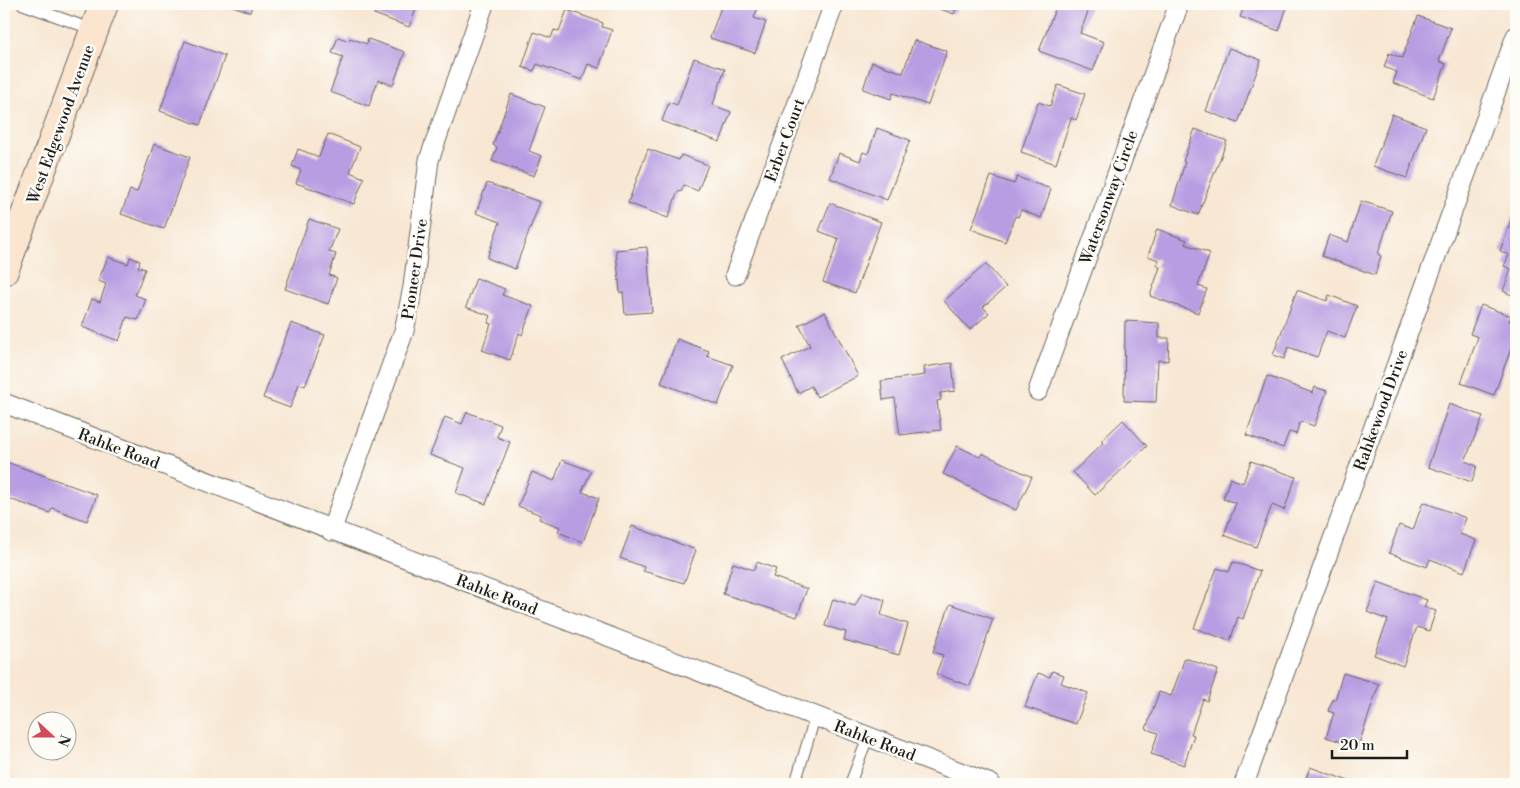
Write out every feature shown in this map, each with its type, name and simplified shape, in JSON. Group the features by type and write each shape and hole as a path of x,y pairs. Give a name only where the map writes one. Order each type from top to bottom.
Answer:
{"main road":[{"name":"West Edgewood Avenue","path":"4,271 104,4"}],"street":[{"name":"Pioneer Drive","path":"331,531 404,331 413,287 429,160 484,4"},
{"name":"Erber Court","path":"735,275 834,4"},
{"name":"Watersonway Circle","path":"1038,391 1178,4"},
{"name":"Rahkewood Drive","path":"1244,784 1516,36"},
{"name":"Rahke Road","path":"4,403 331,531 991,784"}],"lane":[{"path":"22,4 94,30"},
{"path":"795,784 816,717"},
{"path":"850,784 868,737"}],"building":[{"path":"227,4 253,4 250,12"},
{"path":"377,4 418,4 409,27 374,14"},
{"path":"722,4 759,4 754,18 766,22 755,53 710,38"},
{"path":"926,4 958,4 954,14"},
{"path":"1057,4 1091,4 1080,33 1104,42 1093,71 1039,51"},
{"path":"1245,4 1288,4 1279,31 1240,17"},
{"path":"567,10 603,23 602,27 612,30 599,68 588,64 582,80 537,64 534,71 522,67 534,32 551,38 554,30 559,31"},
{"path":"1418,16 1451,28 1439,61 1446,64 1433,98 1393,83 1397,72 1384,67 1389,53 1402,58"},
{"path":"338,37 349,41 350,38 367,44 368,39 405,52 393,85 378,80 369,106 330,92 343,57 332,53"},
{"path":"914,40 947,51 928,105 893,93 891,99 863,89 872,62 903,73"},
{"path":"185,41 225,56 200,125 160,111"},
{"path":"1229,48 1261,60 1238,123 1206,111"},
{"path":"694,58 725,69 713,105 731,112 720,142 662,121 669,102 677,105"},
{"path":"1058,85 1085,94 1076,120 1071,118 1056,164 1021,152 1038,102 1050,106"},
{"path":"511,94 545,107 529,151 542,156 534,176 492,161 497,147 493,145"},
{"path":"1392,114 1426,127 1407,178 1373,166"},
{"path":"877,128 910,140 887,200 830,178 839,153 860,161 863,152 868,154"},
{"path":"1195,129 1227,141 1198,215 1172,205 1185,162 1183,161"},
{"path":"328,134 360,147 350,172 364,178 354,204 296,183 301,170 292,166 298,149 319,157"},
{"path":"154,144 190,157 164,229 121,214 130,190 137,192"},
{"path":"648,149 679,160 681,155 708,165 698,191 684,185 681,192 678,191 668,218 628,203"},
{"path":"991,176 1014,184 1017,177 1051,189 1041,218 1021,210 1018,217 1015,216 1005,242 971,229"},
{"path":"487,183 540,202 515,269 487,258 500,222 476,213"},
{"path":"1361,201 1392,211 1378,254 1381,256 1375,275 1322,256 1329,235 1348,242"},
{"path":"830,203 881,222 855,293 823,282 839,239 819,231"},
{"path":"1512,218 1516,220 1516,297 1503,291 1511,269 1504,266 1509,255 1500,251"},
{"path":"309,219 338,229 329,252 336,254 329,275 337,278 328,304 285,289"},
{"path":"1157,229 1187,240 1185,244 1210,253 1198,286 1207,289 1198,313 1150,296 1160,267 1156,266 1159,260 1148,256"},
{"path":"647,247 652,312 625,314 623,292 620,293 616,250"},
{"path":"108,257 128,264 130,257 140,261 138,267 145,269 135,295 146,299 138,320 127,317 119,341 82,327 92,299 100,302 106,284 98,281"},
{"path":"986,264 1006,287 983,307 989,313 970,330 944,301"},
{"path":"476,278 505,289 502,295 533,306 522,335 519,333 510,360 482,350 491,324 488,323 491,316 466,307"},
{"path":"1297,290 1327,301 1329,295 1357,306 1345,338 1327,331 1317,357 1288,347 1284,359 1273,355"},
{"path":"1481,305 1511,316 1509,321 1516,323 1516,335 1494,395 1461,383 1478,337 1470,334"},
{"path":"825,312 858,376 817,397 811,386 798,393 782,360 810,346 799,325"},
{"path":"1125,321 1159,323 1159,338 1169,338 1168,361 1158,360 1156,402 1124,401"},
{"path":"291,323 325,335 305,386 299,384 290,408 263,398"},
{"path":"677,339 709,351 707,356 733,365 718,405 661,383"},
{"path":"952,363 955,391 940,393 941,400 937,401 941,430 900,435 895,398 883,400 881,381 925,375 924,367"},
{"path":"1267,376 1313,393 1315,387 1327,391 1314,426 1300,421 1296,434 1289,432 1283,448 1246,435"},
{"path":"1449,404 1483,416 1465,461 1477,466 1472,482 1428,467"},
{"path":"467,412 501,425 497,437 510,442 486,504 456,493 465,468 430,455 445,417 462,424"},
{"path":"1123,420 1147,446 1095,495 1073,472 1103,443 1101,441"},
{"path":"957,446 980,457 982,453 1032,477 1016,510 943,474"},
{"path":"562,460 591,471 582,492 599,498 583,542 558,532 560,527 539,519 541,515 518,506 532,472 554,481"},
{"path":"4,461 97,495 87,521 52,508 50,513 4,497"},
{"path":"1251,461 1296,477 1284,510 1272,505 1256,547 1224,535 1236,503 1223,499 1230,478 1243,483"},
{"path":"1423,502 1466,518 1460,534 1476,540 1464,572 1430,559 1427,567 1389,553 1399,525 1413,530"},
{"path":"632,526 696,550 684,583 643,571 644,567 620,558"},
{"path":"757,562 776,569 773,577 807,589 797,617 723,594 733,563 754,570"},
{"path":"1233,562 1260,571 1243,619 1238,617 1230,641 1194,628 1217,568 1229,572"},
{"path":"1378,582 1427,600 1424,607 1436,611 1429,631 1417,627 1403,666 1374,655 1388,620 1367,612"},
{"path":"862,593 885,600 881,615 908,624 899,655 844,640 846,632 825,626 833,599 855,606"},
{"path":"950,604 993,619 970,686 936,674 943,655 933,652"},
{"path":"1185,658 1218,670 1207,701 1203,699 1191,734 1194,735 1184,765 1151,754 1158,733 1146,729 1159,692 1171,696"},
{"path":"1052,671 1064,675 1061,683 1088,693 1076,724 1025,707 1038,673 1050,677"},
{"path":"1343,673 1379,684 1358,747 1326,737 1334,713 1328,711 1333,699 1335,700"},
{"path":"1310,767 1357,784 1304,784"}]}
